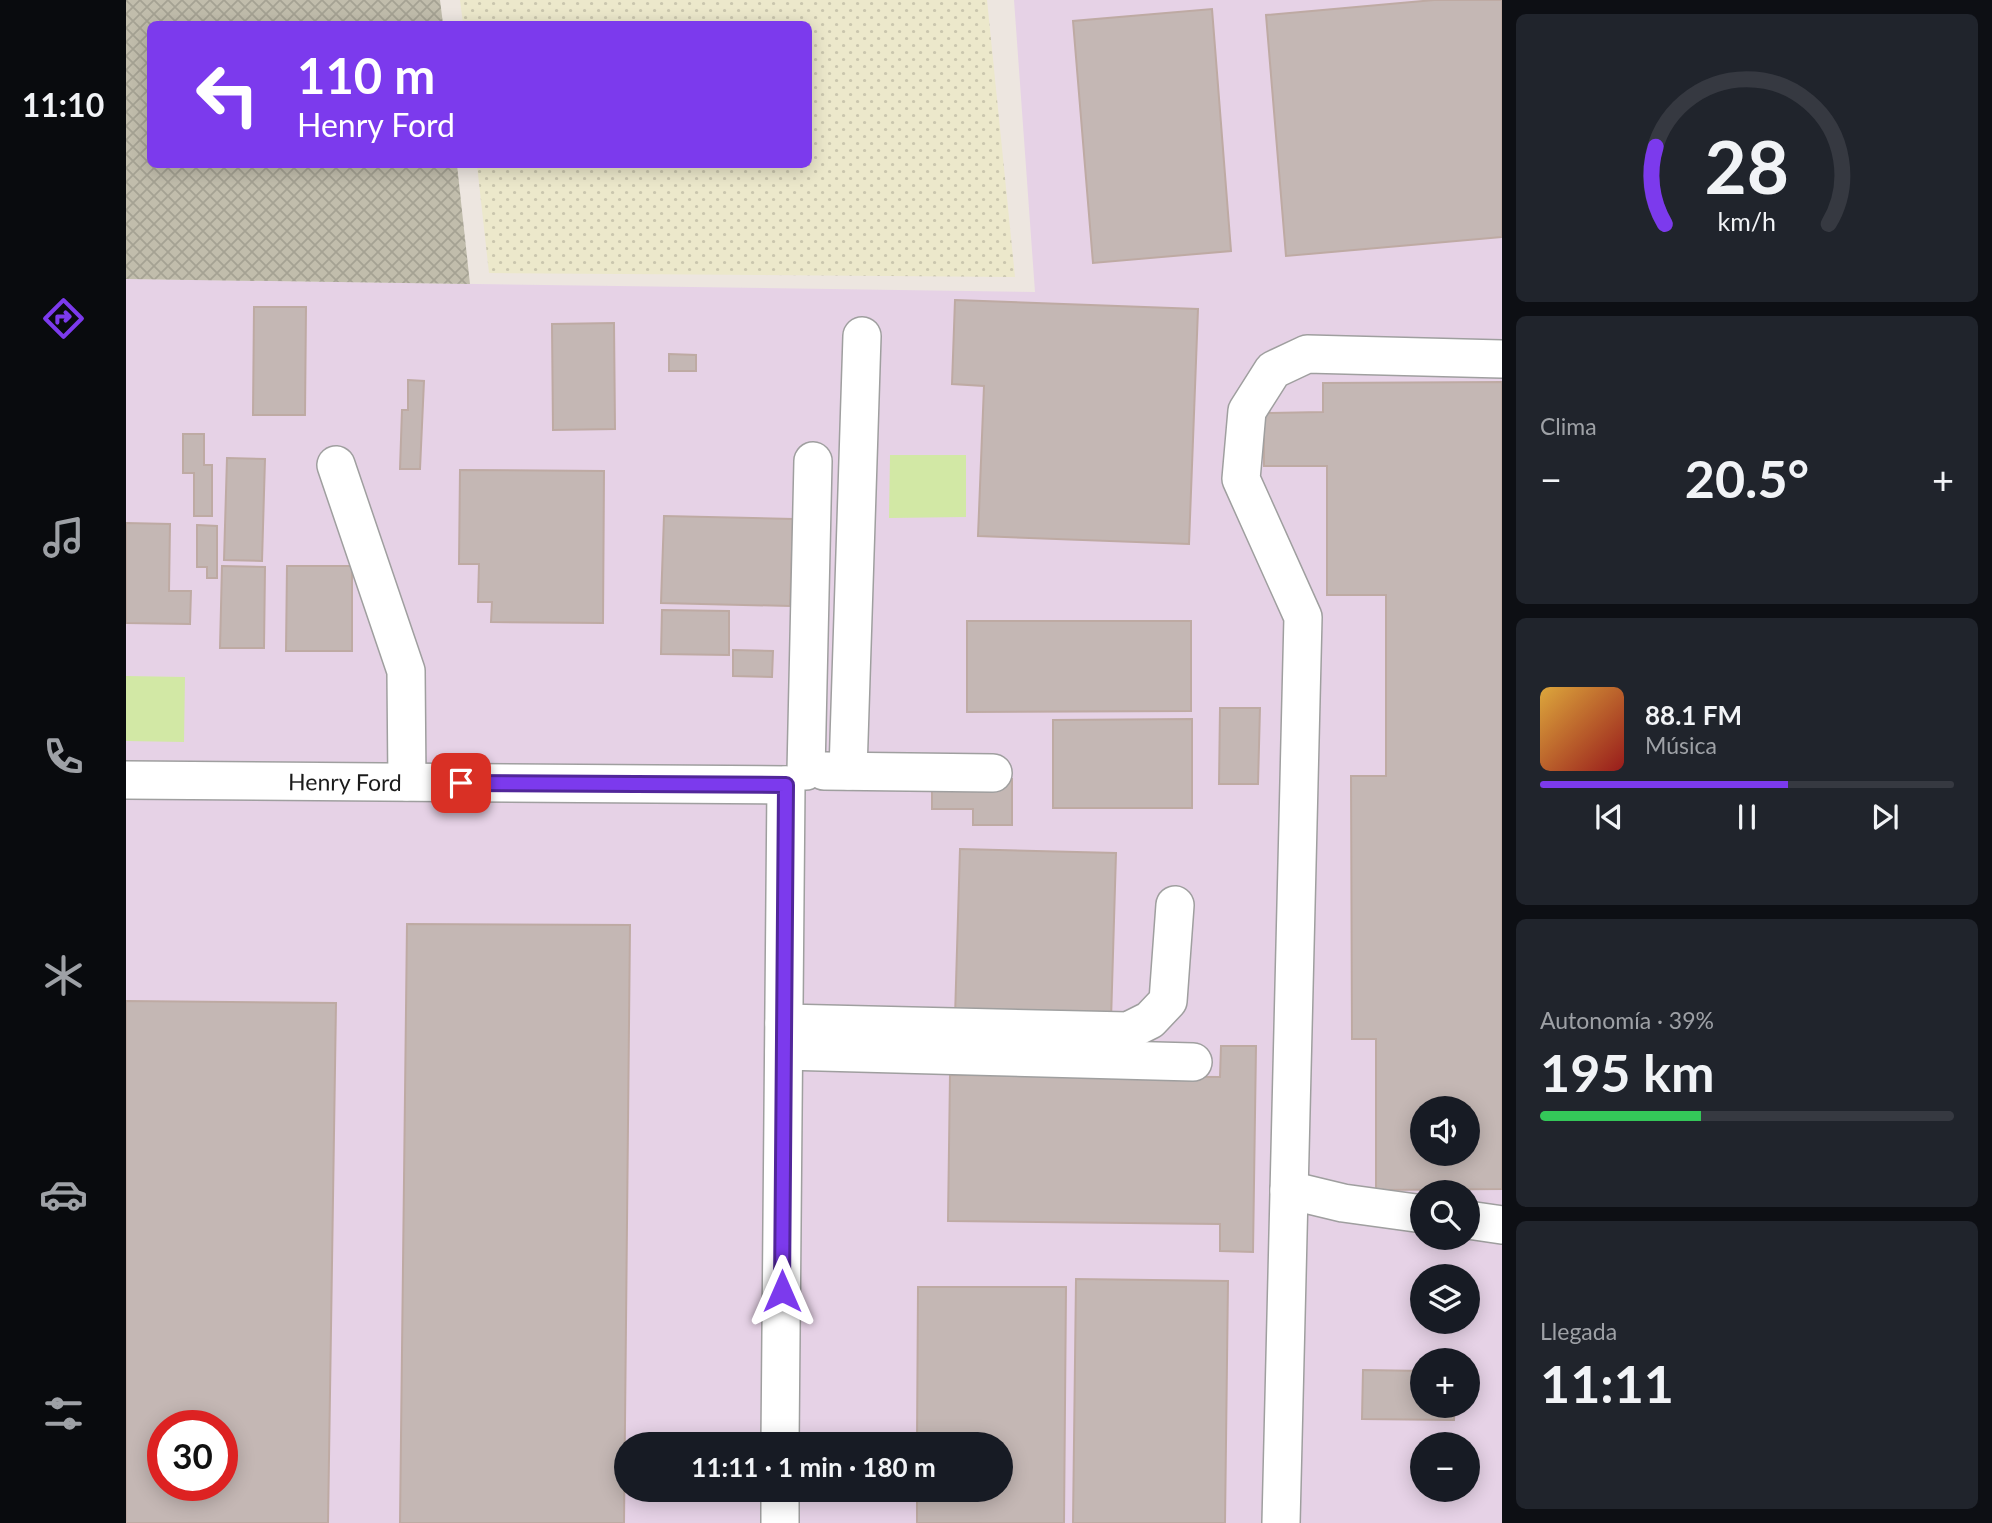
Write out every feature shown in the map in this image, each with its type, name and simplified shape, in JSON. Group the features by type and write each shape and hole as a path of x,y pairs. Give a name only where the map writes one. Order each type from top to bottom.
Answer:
{"street":[{"path":"848,771 862,336"},
{"path":"1281,1523 1303,617 1241,479 1247,411 1273,370 1307,354 1502,359"},
{"path":"780,1432 784,1037 813,461"},
{"path":"336,465 407,671 407,782"},
{"name":"Henry Ford","path":"126,780 407,782 796,778 848,771 993,773"},
{"path":"784,1037 1128,1031 1150,1020 1168,1002 1175,905"},
{"path":"784,1037 1193,1062"},
{"path":"1289,1190 1343,1203 1410,1212"},
{"path":"1480,1221 1502,1224"},
{"path":"779,1523 780,1502"}],"shaded area":[{"path":"126,0 440,0 443,21 147,21 147,168 457,168 470,284 126,279"},
{"path":"460,0 987,0 1015,277 489,273 477,168 812,168 812,21 463,21"},
{"path":"1014,0 1502,0 1502,1523 126,1523 126,279 1035,292"}],"green space":[{"path":"890,455 966,455 966,517 889,518"},
{"path":"126,676 185,677 184,742 126,741"}],"building":[{"path":"1434,0 1502,0 1502,237 1286,256 1266,15"},
{"path":"1212,9 1231,251 1093,263 1073,21"},
{"path":"955,300 1198,309 1189,544 978,536 984,386 952,384"},
{"path":"254,307 306,307 305,415 253,415"},
{"path":"614,323 615,429 553,430 552,324"},
{"path":"669,354 696,355 696,371 669,371"},
{"path":"408,380 424,381 420,469 400,469 402,410 408,410"},
{"path":"1502,382 1502,1189 1480,1189 1480,1180 1410,1180 1410,1190 1376,1190 1376,1039 1352,1039 1351,776 1386,776 1386,595 1327,595 1327,466 1264,466 1264,413 1323,412 1323,383"},
{"path":"183,434 204,434 204,465 212,465 212,516 194,516 194,473 183,473"},
{"path":"227,458 265,459 262,561 224,560"},
{"path":"460,470 604,471 603,623 491,622 492,602 478,602 479,564 459,564"},
{"path":"664,516 793,519 790,606 661,603"},
{"path":"126,523 170,524 169,591 191,591 190,624 126,623"},
{"path":"197,525 217,526 217,578 207,578 207,567 197,567"},
{"path":"222,566 265,567 264,648 220,648"},
{"path":"287,566 352,566 352,651 286,651"},
{"path":"662,610 729,611 729,655 661,654"},
{"path":"967,621 1191,621 1191,711 967,712"},
{"path":"733,650 773,651 772,677 733,676"},
{"path":"1220,708 1260,708 1258,784 1219,784"},
{"path":"1192,719 1192,808 1053,808 1053,720"},
{"path":"932,779 1012,779 1012,825 973,825 973,809 932,809"},
{"path":"960,849 1116,853 1111,1021 955,1017"},
{"path":"407,924 630,925 625,1432 614,1432 614,1502 624,1502 624,1523 400,1523"},
{"path":"126,1001 336,1003 328,1523 126,1523"},
{"path":"1221,1046 1256,1046 1253,1252 1220,1251 1220,1224 948,1221 950,1075 1220,1077"},
{"path":"1076,1279 1228,1281 1225,1523 1073,1523"},
{"path":"918,1287 1066,1287 1064,1523 917,1523 917,1502 1013,1502 1013,1432 917,1432"},
{"path":"1363,1370 1410,1371 1410,1418 1454,1418 1454,1420 1362,1419"}],"route":[{"path":"461,783 786,785 782,1291"}]}
